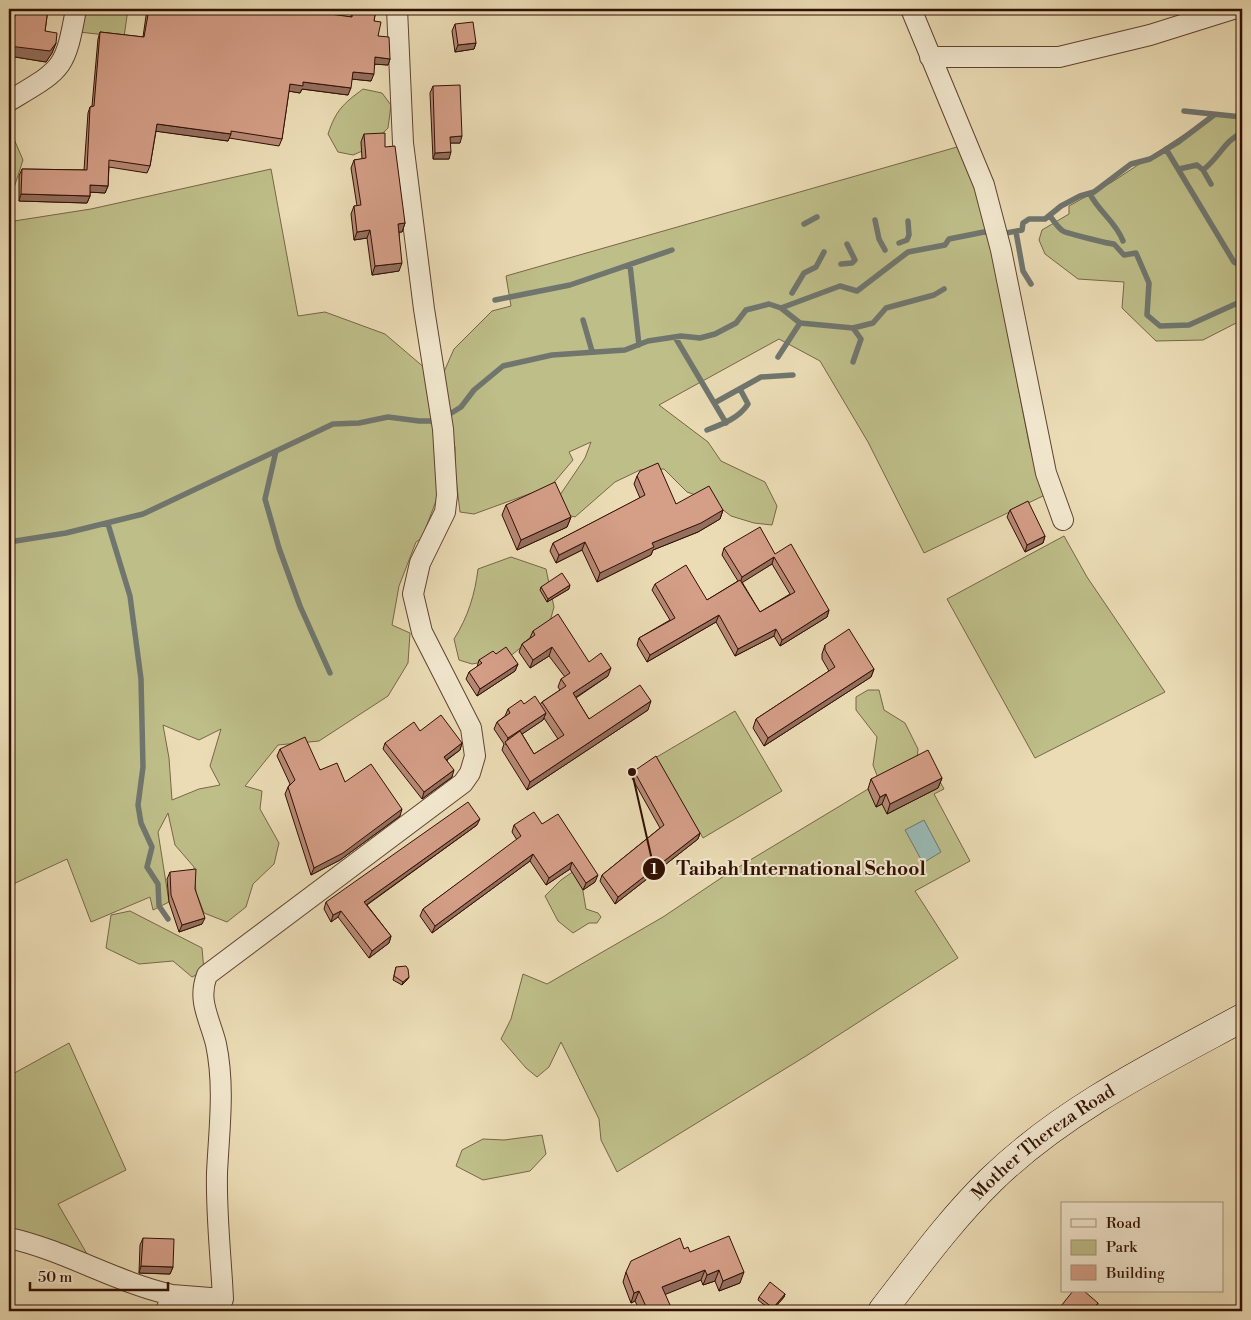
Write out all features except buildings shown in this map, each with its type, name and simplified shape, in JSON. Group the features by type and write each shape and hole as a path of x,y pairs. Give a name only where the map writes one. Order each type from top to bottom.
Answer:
{"street":[{"path":"9,101 60,67 71,38 76,9"},
{"path":"9,1238 35,1246 139,1288 169,1303 223,1298 217,1175 222,1120 221,1080 216,1044 204,1006 202,988 207,975 433,807 463,783 470,772 475,756 471,728 422,632 413,594 420,563 445,512 446,487 443,429 403,143 398,9"},
{"path":"911,9 984,185 1001,250 1046,473 1063,520"},
{"path":"930,57 1059,57 1150,35 1233,9"},
{"name":"Mother Thereza Road","path":"882,1311 958,1215 992,1180 1026,1150 1076,1112 1150,1067 1242,1018"}],"green space":[{"path":"82,9 128,9 124,37 79,32"},
{"path":"363,89 382,93 391,105 388,128 367,149 353,155 338,152 328,134 331,126 341,108"},
{"path":"1214,115 1242,117 1242,180 1236,182 1242,193 1242,320 1203,340 1156,341 1122,308 1124,282 1078,279 1045,254 1039,240 1042,230 1069,214 1069,206 1112,182"},
{"path":"9,136 14,139 23,160 10,200 14,221 91,209 271,169 298,316 325,312 385,334 426,369 436,433 439,493 422,538 416,542 399,586 392,625 410,633 408,663 388,696 319,741 278,745 245,786 262,791 260,809 279,843 274,864 253,884 246,907 227,922 204,913 196,892 194,867 175,845 168,813 158,832 169,902 153,910 150,897 91,922 67,859 9,886","holes":["163,725 199,740 221,729 210,766 220,785 199,789 172,800 169,758"]},
{"path":"957,147 975,181 994,244 1003,310 1030,448 1045,495 924,553 868,442 820,361 779,339 659,405 708,442 721,461 765,482 777,506 772,525 754,523 731,516 710,500 687,492 664,469 640,470 615,482 575,517 568,515 560,495 585,458 591,442 569,452 573,460 551,486 474,514 460,512 455,470 455,448 443,374 454,349 492,311 511,306 506,276"},
{"path":"1064,536 1087,577 1165,692 1035,758 947,599"},
{"path":"511,557 546,569 554,607 549,625 509,657 472,664 459,660 454,639 470,605 478,569"},
{"path":"868,690 879,690 884,710 905,723 918,749 917,761 926,756 944,789 934,794 970,861 915,891 958,958 806,1056 617,1172 601,1140 599,1119 561,1042 549,1067 537,1077 526,1068 501,1039 511,1019 523,974 547,984 663,917 727,874 883,780 878,778 873,765 877,737 856,710 856,697"},
{"path":"735,711 782,791 703,838 655,758"},
{"path":"574,871 580,874 586,909 598,913 601,917 597,923 589,923 573,933 558,921 545,896 561,880"},
{"path":"130,911 202,948 204,971 192,977 173,961 139,964 106,948 111,915"},
{"path":"69,1043 126,1170 58,1204 90,1259 9,1233 9,1076"},
{"path":"542,1135 546,1154 530,1171 483,1180 456,1166 462,1150 483,1139 504,1140"}],"water":[{"path":"924,820 941,852 923,863 905,830"}],"waterway":[{"path":"1184,111 1242,117"},
{"path":"1001,234 1022,230 1023,223 1029,219 1045,219 1061,206 1080,196 1094,192 1131,164 1150,159 1177,143 1214,115"},
{"path":"1179,169 1197,165 1203,170 1231,140 1242,133"},
{"path":"1166,149 1234,262 1242,266"},
{"path":"1203,170 1211,184"},
{"path":"1090,194 1116,228 1123,241"},
{"path":"1050,216 1063,231 1114,244 1124,255 1136,253 1149,283 1147,315 1160,326 1189,325 1242,301"},
{"path":"804,224 817,217"},
{"path":"875,220 879,239 885,250"},
{"path":"899,243 907,240 909,235 908,221"},
{"path":"445,417 461,407 474,390 503,366 552,355 625,350 648,341 681,336 700,338 715,334 736,323 746,310 769,304 781,308 840,286 857,291 908,252 945,245 949,239 984,232 992,233"},
{"path":"1016,232 1023,271 1031,284"},
{"path":"841,264 852,263 855,260 847,244"},
{"path":"495,300 570,285 672,250"},
{"path":"792,293 804,273 816,267 824,252"},
{"path":"630,265 639,345"},
{"path":"853,328 873,323 886,308 934,295 944,289"},
{"path":"781,308 800,323 853,328 861,339 853,362"},
{"path":"583,320 592,351"},
{"path":"778,357 800,323"},
{"path":"675,337 726,423"},
{"path":"716,402 761,377 793,375"},
{"path":"707,430 730,420 744,409 748,404 740,389"},
{"path":"9,542 66,533 143,514 333,424 359,423 388,417 437,421"},
{"path":"276,451 265,499 279,548 300,606 330,673"},
{"path":"108,524 130,596 141,679 143,767 138,805 141,823 152,847 147,867 158,884 159,906 168,919"}],"place":[{"name":"Taibah International School","path":"632,772"}]}
